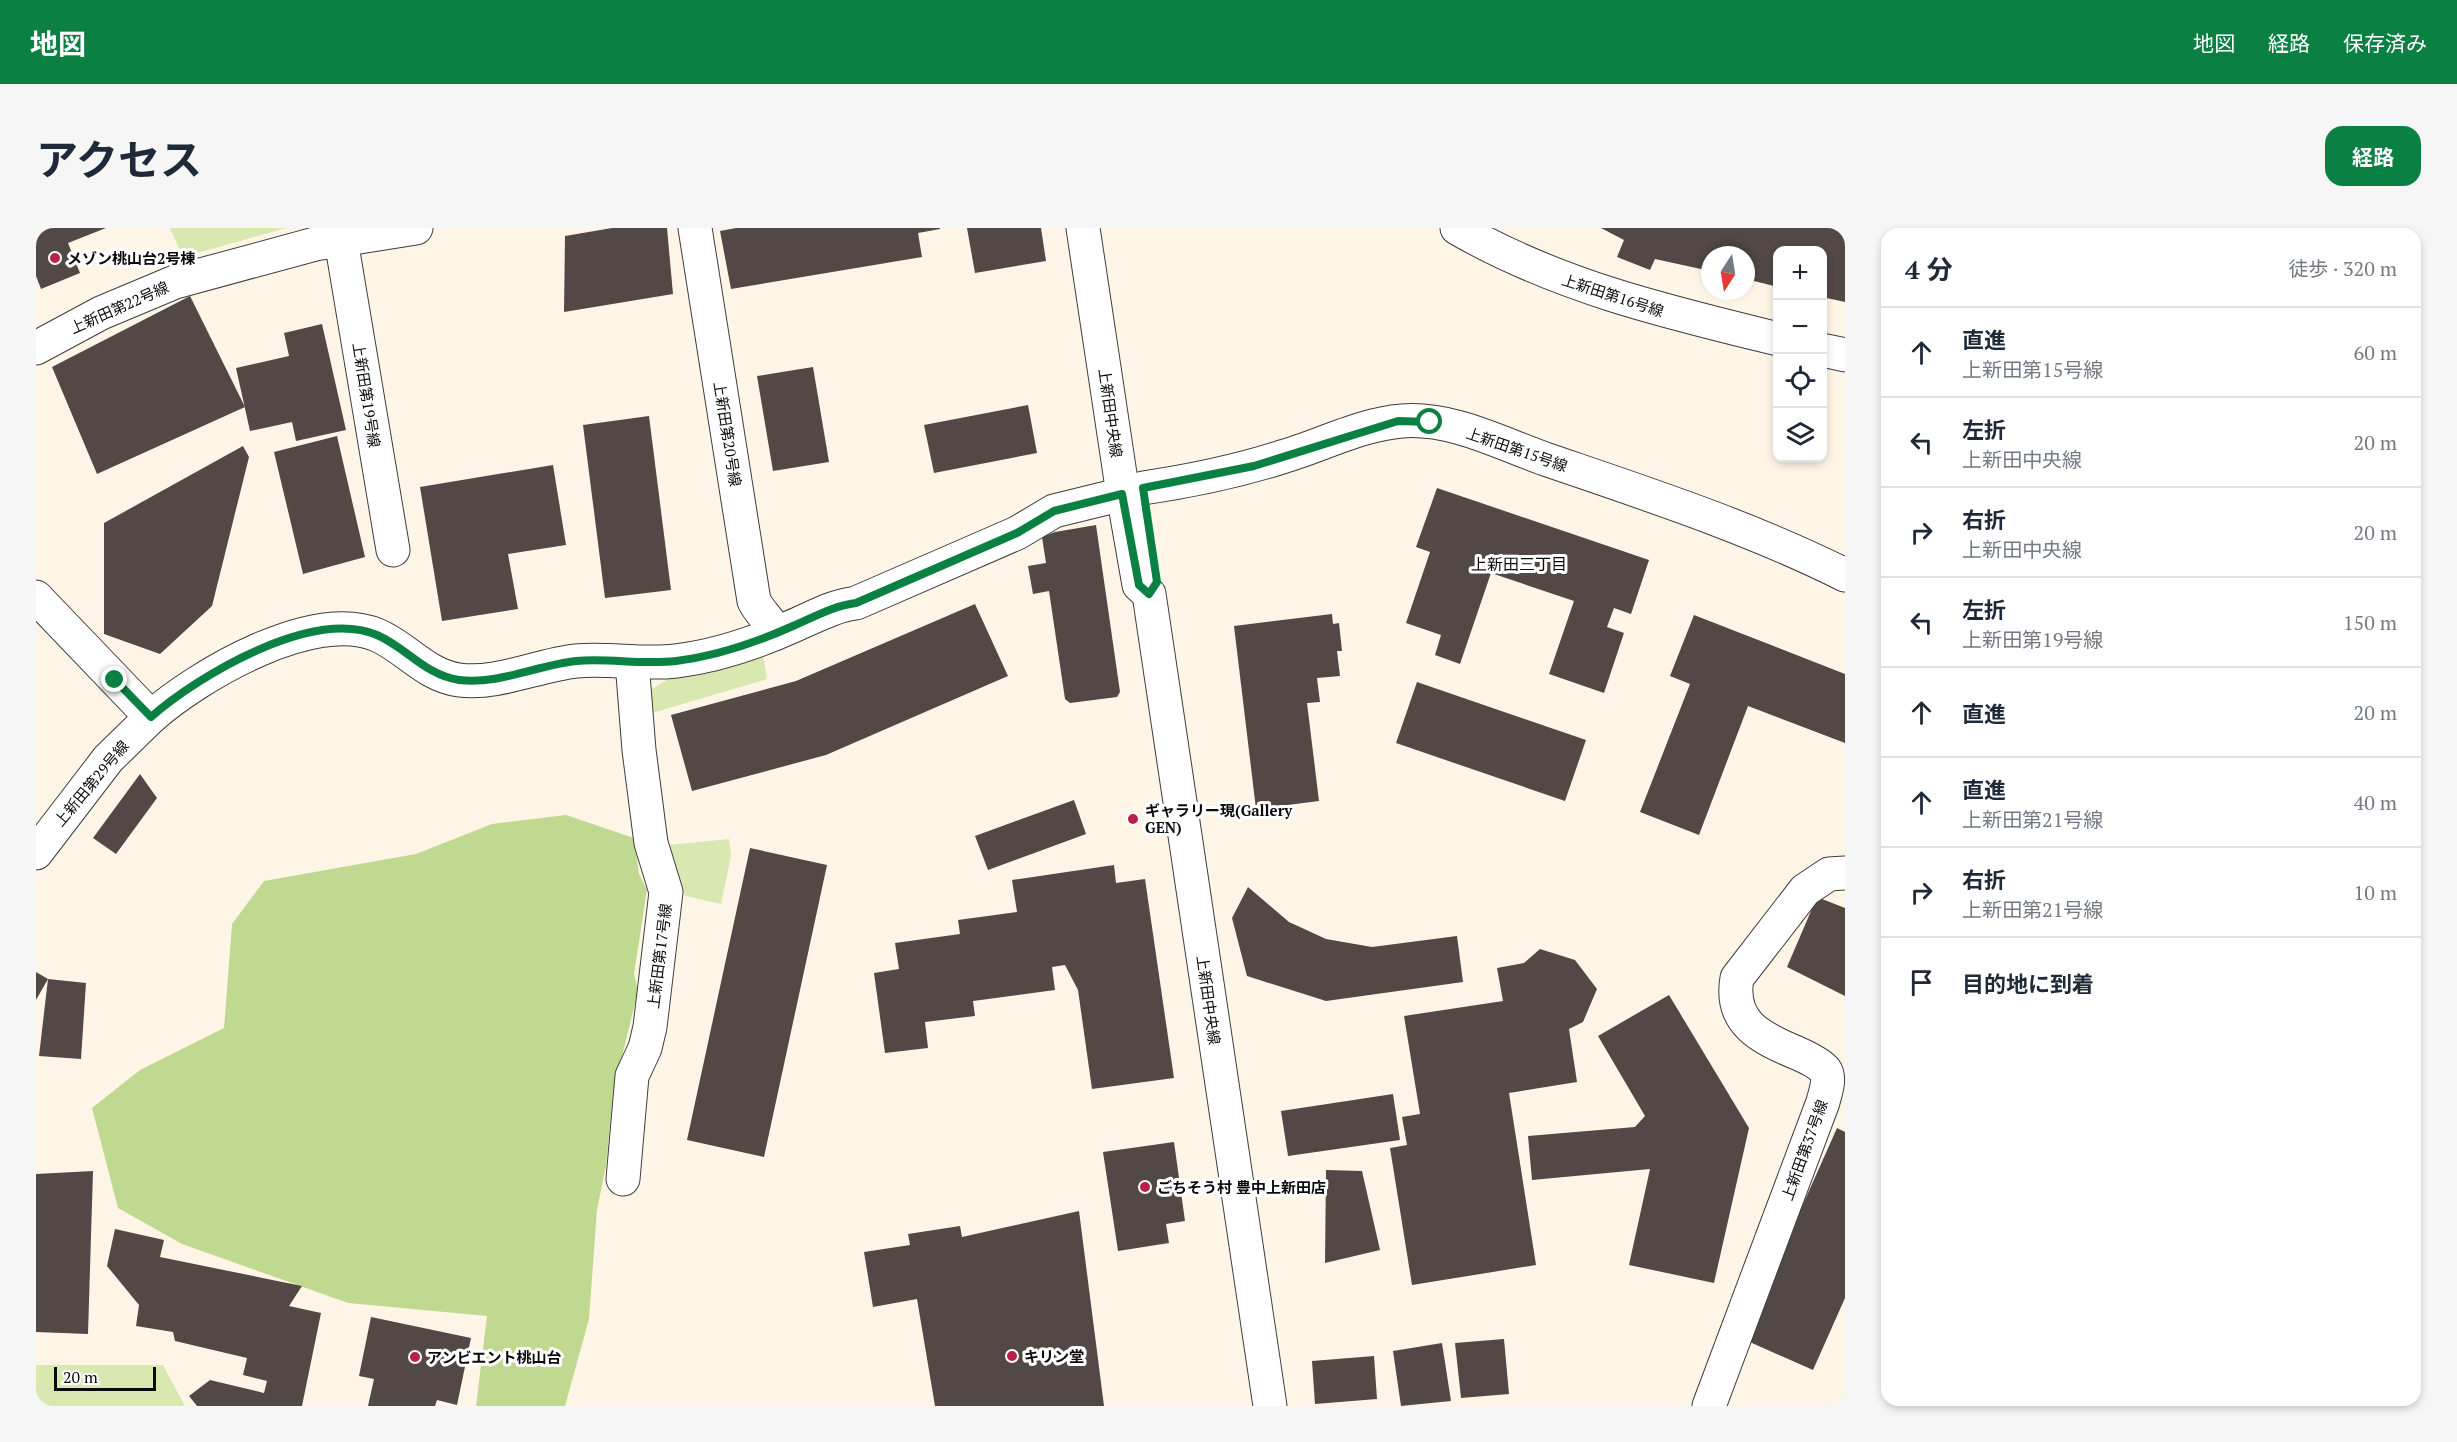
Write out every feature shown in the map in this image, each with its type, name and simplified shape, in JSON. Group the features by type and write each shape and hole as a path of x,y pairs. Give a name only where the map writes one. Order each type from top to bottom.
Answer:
{"street":[{"name":"上新田第22号線","path":"36,348 101,313 147,292 225,267 315,244 416,228"},
{"name":"上新田第20号線","path":"695,228 754,601 760,612 769,618 776,633"},
{"name":"上新田中央線","path":"1083,228 1133,491 1157,582 1149,594 1270,1406"},
{"name":"上新田中央線","path":"1105,228 1133,491"},
{"name":"上新田第16号線","path":"1457,228 1495,250 1591,289 1655,309 1773,338"},
{"name":"上新田第19号線","path":"341,240 393,550"},
{"path":"1827,351 1845,355"},
{"name":"上新田第15号線","path":"1133,491 1254,466 1398,421 1430,422 1499,441 1688,507 1785,546 1845,575"},
{"path":"632,662 674,661 733,650 837,605 856,603 1017,533 1054,511 1133,491"},
{"path":"36,597 151,717"},
{"name":"上新田第29号線","path":"36,853 108,759 151,717 207,675 238,660 311,632 335,628 360,629 393,643 409,657 445,677 471,681 572,662 632,662"},
{"name":"上新田第17号線","path":"623,1179 632,1076 645,1047 650,1027 666,892 653,854 649,832 632,662"},
{"name":"上新田第37号線","path":"1706,1405 1823,1102 1827,1078 1824,1070 1817,1064 1768,1041 1746,1021 1737,1008 1734,996 1737,978 1805,890 1829,874 1845,873"}],"green space":[{"path":"170,228 286,228 183,257"},
{"path":"763,655 767,679 649,714 652,689 675,675"},
{"path":"566,815 634,838 639,874 647,890 634,974 638,991 613,1093 606,1166 597,1210 589,1319 565,1406 476,1406 487,1316 348,1303 182,1244 118,1208 92,1108 140,1070 224,1028 232,924 264,881 416,854 492,824"},
{"path":"729,839 731,856 721,904 685,896 669,845"},
{"path":"36,1365 163,1365 185,1406 36,1406"}],"building":[{"name":"メゾン桃山台2号棟","path":"36,228 106,228 68,243 80,273 41,289 36,276"},
{"path":"612,228 667,228 673,294 564,312 565,236"},
{"path":"736,228 940,229 918,233 922,257 731,289 720,231"},
{"path":"967,228 1041,228 1046,261 975,273"},
{"path":"1601,228 1845,228 1845,302 1827,298 1827,246 1773,246 1773,286 1755,281 1755,246 1701,246 1701,269 1655,259 1650,270 1617,257 1624,240"},
{"path":"190,296 245,407 97,474 52,367"},
{"path":"322,324 346,430 296,441 292,422 250,431 236,368 289,356 284,333"},
{"path":"813,367 829,462 773,471 757,376"},
{"path":"1028,405 1037,453 934,473 924,425"},
{"path":"649,416 671,590 605,598 583,425"},
{"path":"337,436 365,557 303,574 274,452"},
{"path":"243,446 249,457 212,606 160,654 104,634 104,523"},
{"path":"553,465 566,545 508,554 518,609 442,621 420,487"},
{"path":"1437,488 1649,560 1631,614 1614,608 1607,627 1624,633 1604,693 1549,674 1574,601 1491,573 1460,664 1435,655 1441,635 1406,623 1430,552 1416,547"},
{"path":"1096,525 1120,692 1117,697 1070,703 1065,699 1049,591 1033,594 1028,566 1046,563 1042,537 1055,532"},
{"path":"975,604 1008,676 826,755 692,791 671,715 796,681"},
{"path":"1332,614 1333,624 1339,623 1342,651 1337,651 1340,676 1317,678 1320,702 1307,703 1319,801 1256,809 1234,626"},
{"path":"1694,615 1845,674 1845,743 1748,706 1699,835 1640,812 1690,684 1670,676"},
{"path":"1417,682 1586,740 1565,801 1396,743"},
{"path":"140,774 157,798 116,854 93,838"},
{"path":"1074,800 1086,834 988,870 975,836"},
{"path":"750,848 827,865 764,1157 687,1140"},
{"path":"1114,865 1116,883 1145,879 1174,1078 1092,1089 1078,990 1065,965 1052,967 1055,990 973,1001 975,1016 925,1022 928,1048 885,1053 874,973 899,969 895,943 960,934 958,920 1017,912 1012,880"},
{"path":"1248,887 1289,922 1326,939 1372,947 1457,936 1463,982 1326,1001 1247,976 1232,918"},
{"path":"1817,897 1845,908 1845,996 1787,967"},
{"path":"1540,949 1575,960 1597,989 1583,1022 1569,1029 1577,1082 1509,1093 1536,1265 1412,1285 1390,1148 1407,1145 1402,1117 1420,1114 1404,1016 1503,1001 1497,968 1524,963"},
{"path":"36,972 48,979 36,1000"},
{"path":"48,979 86,983 81,1059 39,1056"},
{"path":"1669,995 1749,1128 1714,1283 1629,1265 1650,1169 1532,1180 1528,1136 1635,1127 1645,1116 1598,1036"},
{"path":"1393,1094 1400,1140 1288,1156 1281,1111"},
{"path":"1837,1128 1845,1132 1845,1298 1813,1370 1743,1339"},
{"name":"ごちそう村 豊中上新田店","path":"1174,1142 1185,1221 1166,1224 1169,1243 1118,1251 1103,1152"},
{"path":"1326,1170 1362,1171 1380,1250 1325,1263"},
{"path":"93,1171 88,1334 36,1332 36,1174"},
{"name":"キリン堂","path":"1079,1211 1104,1406 935,1406 917,1299 873,1307 864,1252 910,1245 908,1234 960,1226 962,1237"},
{"path":"115,1229 164,1240 160,1257 302,1286 289,1306 321,1313 302,1406 197,1406 189,1396 210,1380 264,1393 267,1381 243,1375 247,1358 175,1341 173,1332 136,1326 139,1305 107,1266"},
{"name":"アンビエント桃山台","path":"371,1317 471,1338 457,1405 437,1400 435,1406 368,1406 374,1379 359,1376"},
{"path":"1504,1339 1509,1394 1461,1398 1455,1343"},
{"path":"1442,1343 1451,1401 1401,1406 1393,1351"},
{"path":"1374,1356 1377,1399 1315,1404 1312,1361"}],"place":[{"name":"メゾン桃山台2号棟","path":"55,258"},
{"name":"ギャラリー現(Gallery GEN)","path":"1133,819"},
{"name":"ごちそう村 豊中上新田店","path":"1145,1187"},
{"name":"キリン堂","path":"1012,1356"},
{"name":"アンビエント桃山台","path":"415,1357"}],"district":[{"name":"上新田三丁目","path":"1519,564"}],"route":[{"path":"115,680 151,717 171,699 207,675 238,660 311,632 345,627 360,629 393,643 409,657 445,677 471,681 572,662 674,661 702,657 733,650 791,627 837,605 856,603 1017,533 1054,511 1122,494 1139,585 1149,594 1157,582 1143,488 1254,466 1337,438 1398,421 1430,422"}]}
